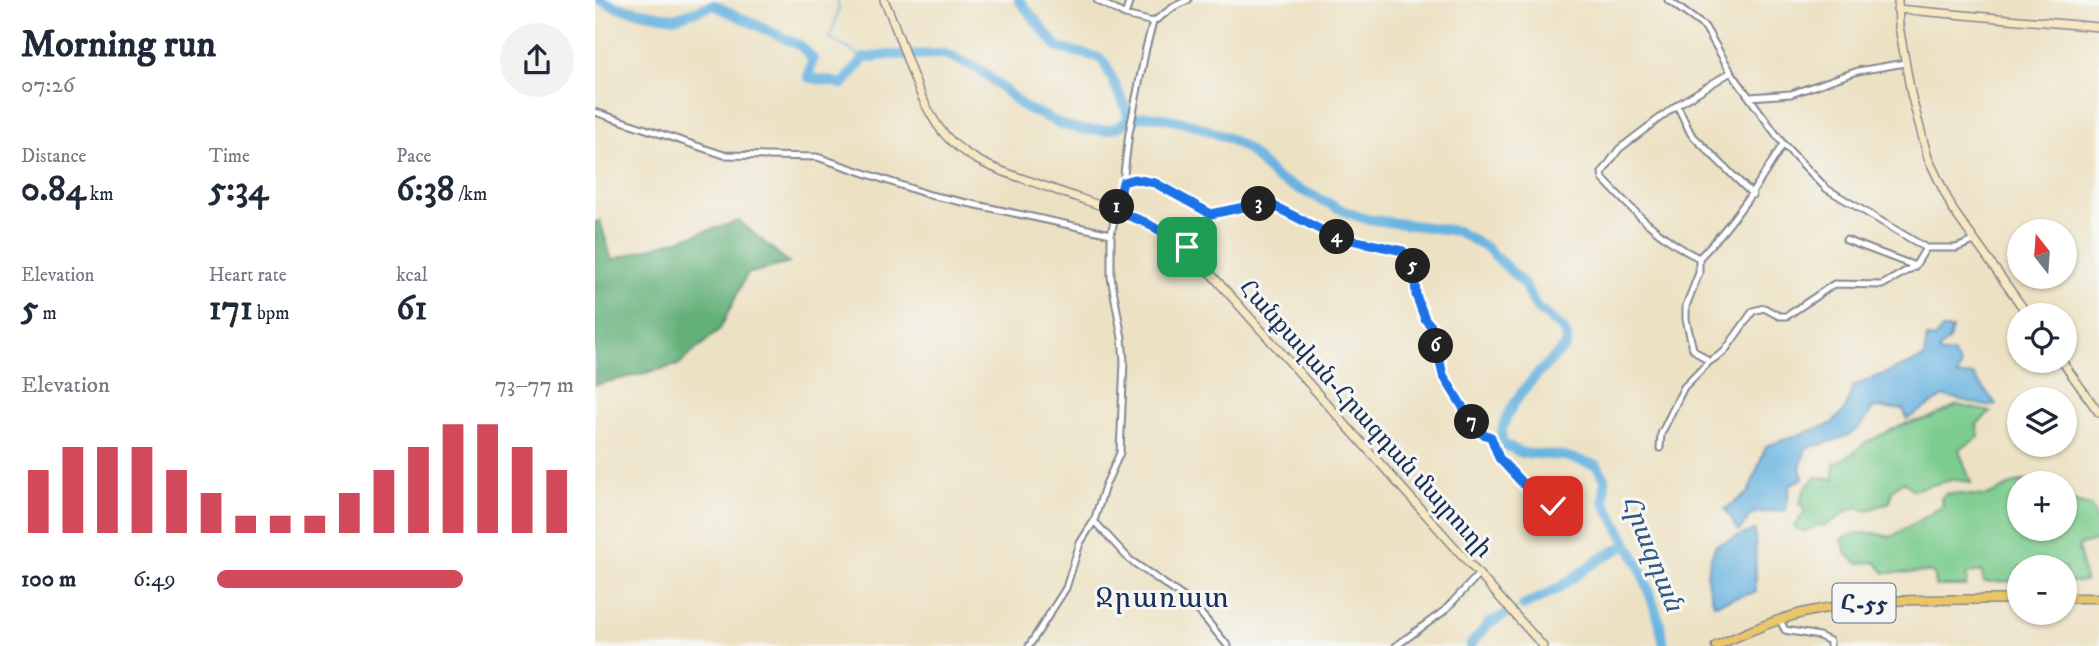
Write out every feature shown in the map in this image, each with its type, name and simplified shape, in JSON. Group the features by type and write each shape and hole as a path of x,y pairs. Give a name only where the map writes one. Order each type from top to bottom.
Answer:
{"main road":[{"name":"Հանքավան-Հրազդան մայրուղի","path":"884,0 925,103 937,125 955,146 982,164 1145,222 1187,247 1543,646"},
{"path":"1898,0 1905,63 1928,158 1954,210 2019,303"},
{"path":"1897,9 2099,27"},
{"path":"2070,373 2099,413"},
{"path":"2077,598 2099,598"},
{"name":"Հ-55","path":"1716,646 1780,620 1835,607 1889,601 2007,599"}],"street":[{"path":"1097,0 1125,15 1153,22"},
{"path":"1125,15 1130,0"},
{"path":"1029,646 1066,588 1080,543 1094,520 1105,486 1118,463 1122,441 1120,409 1123,360 1111,277 1111,234 1153,22 1188,0"},
{"path":"1668,0 1705,27 1731,72 1783,144 1826,189 1926,248 1957,248 1975,241"},
{"path":"1750,97 1791,94 1859,71 1905,63"},
{"path":"1699,258 1680,249 1644,222 1603,179 1602,173 1619,149 1677,105 1731,72"},
{"path":"1677,105 1691,134 1753,195"},
{"path":"595,112 724,155 817,157 930,195 1111,234"},
{"path":"1709,362 1693,349 1686,319 1686,306 1699,273 1699,258 1717,241 1753,195 1783,144"},
{"path":"1123,182 1134,179 1155,183 1211,214 1258,204 1276,207 1333,236 1403,251 1414,268 1416,295 1425,319 1432,327 1443,375 1478,432 1491,437 1499,458 1525,486 1543,491 1553,506"},
{"path":"1846,240 1916,266"},
{"path":"1660,447 1661,434 1684,387 1709,362 1724,352 1753,311 1759,308 1779,316 1787,316 1834,284 1871,287 1882,285 1916,266 1926,248"},
{"path":"1094,520 1130,560 1192,603 1228,646"},
{"path":"1396,646 1444,611 1479,574"},
{"path":"1780,620 1785,629 1819,636 1830,641 1831,646"}],"green space":[{"path":"600,221 612,260 739,221 789,263 747,274 720,329 678,365 595,385 595,222"},
{"path":"1957,405 1991,412 1977,424 1979,437 1959,450 1971,483 1955,479 1913,490 1903,481 1892,490 1890,502 1866,511 1857,507 1828,524 1820,524 1805,532 1794,527 1805,511 1800,503 1805,488 1816,477 1834,479 1834,464 1854,453 1863,444 1901,425 1929,418"},
{"path":"2007,487 2007,541 2077,541 2077,502 2091,506 2099,524 2099,540 2078,546 2085,581 2077,581 2077,555 2007,555 2007,581 1984,582 1981,571 1967,574 1966,586 1935,586 1934,574 1885,573 1876,562 1858,563 1847,555 1842,539 1866,533 1891,537 1943,506 1941,498 1947,493 1987,496"}],"water":[{"path":"1942,329 1952,329 1949,340 1939,349 1940,354 1953,353 1961,366 1957,376 1973,375 1996,404 1986,406 1944,396 1907,419 1903,409 1872,408 1860,426 1845,437 1806,448 1800,468 1803,478 1790,485 1786,510 1753,513 1739,531 1725,509 1748,493 1766,446 1831,424 1845,410 1853,386 1924,358 1927,337 1934,339"},
{"path":"1755,530 1756,592 1714,604 1707,574 1716,545"}],"waterway":[{"name":"Հրազդան","path":"600,0 619,8 674,18 714,5 801,46 813,59 808,77 843,84 864,58 945,54 981,70 1024,107 1063,125 1084,130 1106,130 1145,116 1192,124 1230,139 1248,150 1276,178 1349,213 1366,219 1457,231 1487,248 1523,283 1537,308 1563,329 1567,337 1566,346 1535,377 1514,404 1502,430 1502,443 1522,453 1564,456 1597,465 1605,479 1604,501 1639,565 1659,620 1664,646"},
{"path":"837,0 839,9 830,38 864,58"},
{"name":"Հրազդան","path":"1019,0 1058,48 1097,57 1104,62 1129,120"},
{"path":"1523,606 1557,589 1598,560 1626,545"},
{"path":"1470,646 1489,623 1503,616"}],"district":[{"name":"Ջրառատ","path":"1163,597"}],"route":[{"path":"1187,247 1145,222 1116,211 1123,182 1134,179 1155,183 1211,214 1258,204 1276,207 1333,236 1403,251 1414,268 1416,295 1425,319 1432,327 1443,375 1478,432 1491,437 1499,458 1525,486 1543,491 1553,506"}]}
